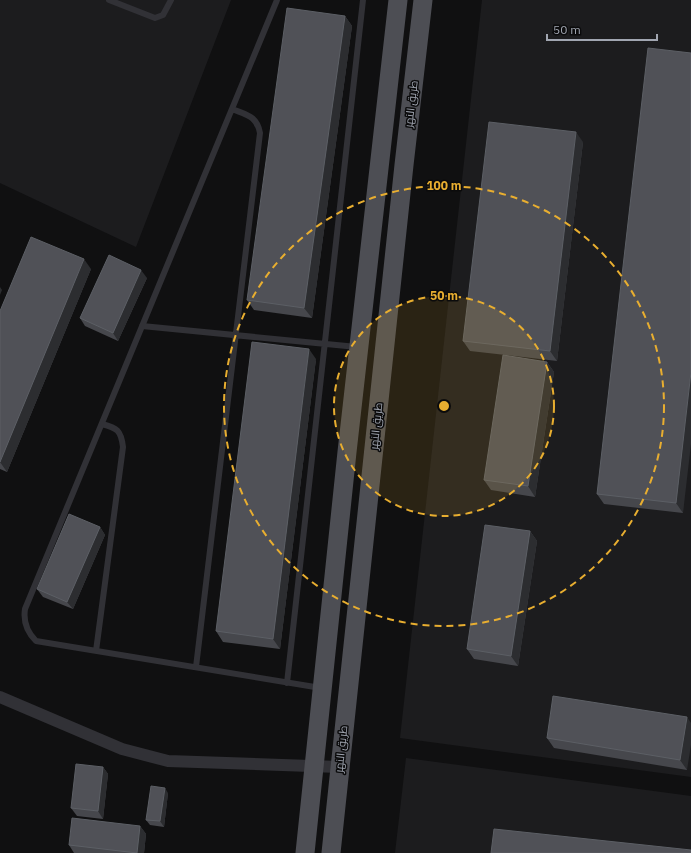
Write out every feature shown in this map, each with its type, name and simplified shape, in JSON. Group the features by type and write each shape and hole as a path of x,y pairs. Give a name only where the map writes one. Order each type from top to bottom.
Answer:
{"main road":[{"path":"305,853 398,0"},
{"name":"طريق النهر","path":"330,853 423,0"}],"street":[{"path":"0,697 122,749 168,761 339,767"}],"lane":[{"path":"109,0 155,18 163,15 171,0"},
{"path":"277,0 28,602 24,616 26,628 36,641 322,688"},
{"path":"287,682 362,0"},
{"path":"196,667 260,133 258,124 253,117 232,109"},
{"path":"142,326 359,347"},
{"path":"96,651 123,447 122,436 116,428 102,424"}],"shaded area":[{"path":"0,0 231,0 136,247 0,183"},
{"path":"482,0 691,0 691,777 400,738"},
{"path":"406,758 691,796 691,853 395,853"}],"building":[{"path":"287,8 345,16 304,308 247,300"},
{"path":"648,48 691,53 691,372 676,503 597,494"},
{"path":"489,122 576,132 550,351 463,341"},
{"path":"31,237 84,259 0,462 0,311"},
{"path":"109,255 141,270 113,333 80,318"},
{"path":"252,342 309,349 273,639 216,631"},
{"path":"503,355 547,362 528,486 484,480"},
{"path":"69,514 100,527 67,602 37,589"},
{"path":"485,525 530,531 511,656 467,649"},
{"path":"553,696 687,717 680,760 547,738"},
{"path":"76,764 103,767 98,811 71,808"},
{"path":"151,786 165,788 160,821 146,820"},
{"path":"72,818 140,826 137,853 69,845"},
{"path":"494,829 691,850 691,853 491,853"}]}
